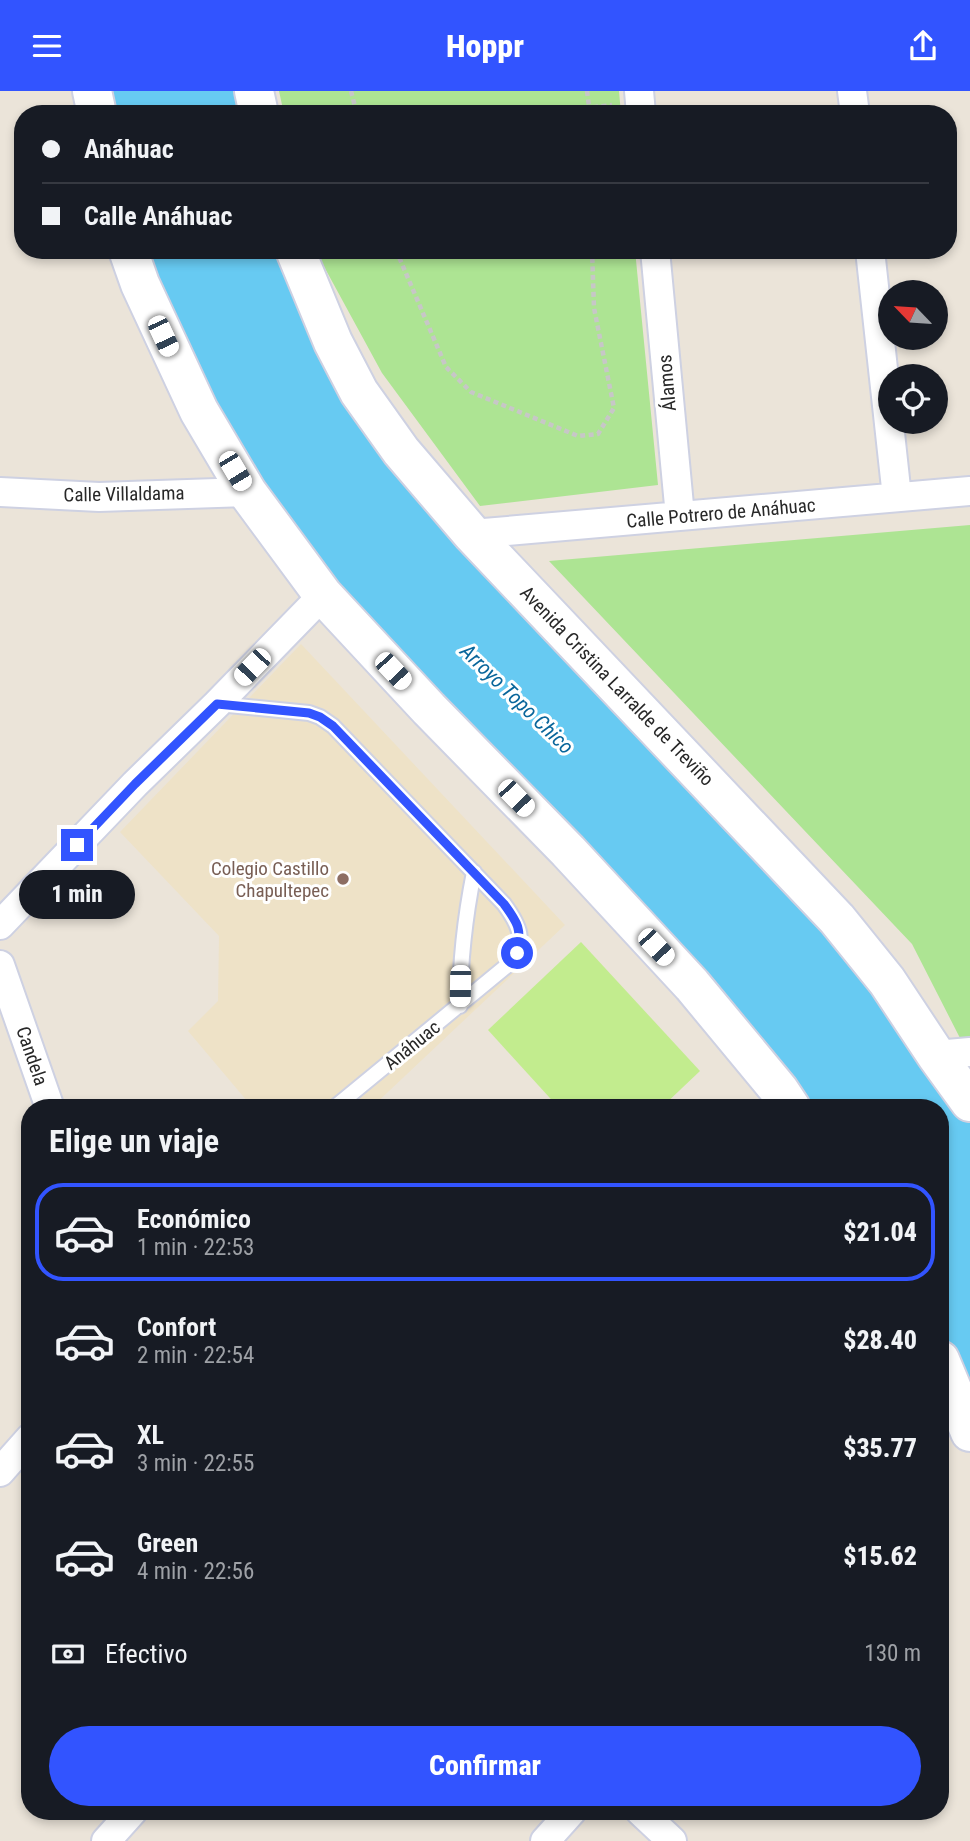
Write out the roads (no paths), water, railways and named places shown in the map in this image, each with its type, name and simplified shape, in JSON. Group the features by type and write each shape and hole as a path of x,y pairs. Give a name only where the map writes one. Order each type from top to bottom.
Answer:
{"main road":[{"path":"131,259 140,284 199,411 247,492 323,595 692,985 785,1099"},
{"name":"Avenida Cristina Larralde de Treviño","path":"299,259 333,342 359,393 401,451 472,534 838,919 887,981 953,1054 970,1102"},
{"path":"949,1382 970,1432"}],"street":[{"name":"Álamos","path":"656,259 680,516"},
{"path":"871,259 897,497"},
{"name":"Calle Potrero de Anáhuac","path":"472,534 970,491"},
{"name":"Calle Villaldama","path":"0,492 99,497 247,492"},
{"path":"0,925 125,794 323,595"},
{"name":"Candela","path":"0,965 47,1099"},
{"path":"0,1472 21,1448"},
{"path":"106,1841 125,1820"},
{"path":"545,1841 564,1820"},
{"path":"650,1820 672,1841"}],"lane":[{"name":"Anáhuac","path":"217,704 309,713 333,726 504,904 516,920 520,932 517,953 509,964 345,1099"},
{"path":"460,1006 460,966 474,871"}],"water":[{"path":"92,91 254,91 257,105 95,105"},
{"name":"Arroyo Topo Chico","path":"134,259 301,259 359,392 753,830 970,1102 970,1432 949,1382 949,1099 783,1099 322,595"}],"place":[{"name":"Colegio Castillo Chapultepec","path":"343,879"}]}
